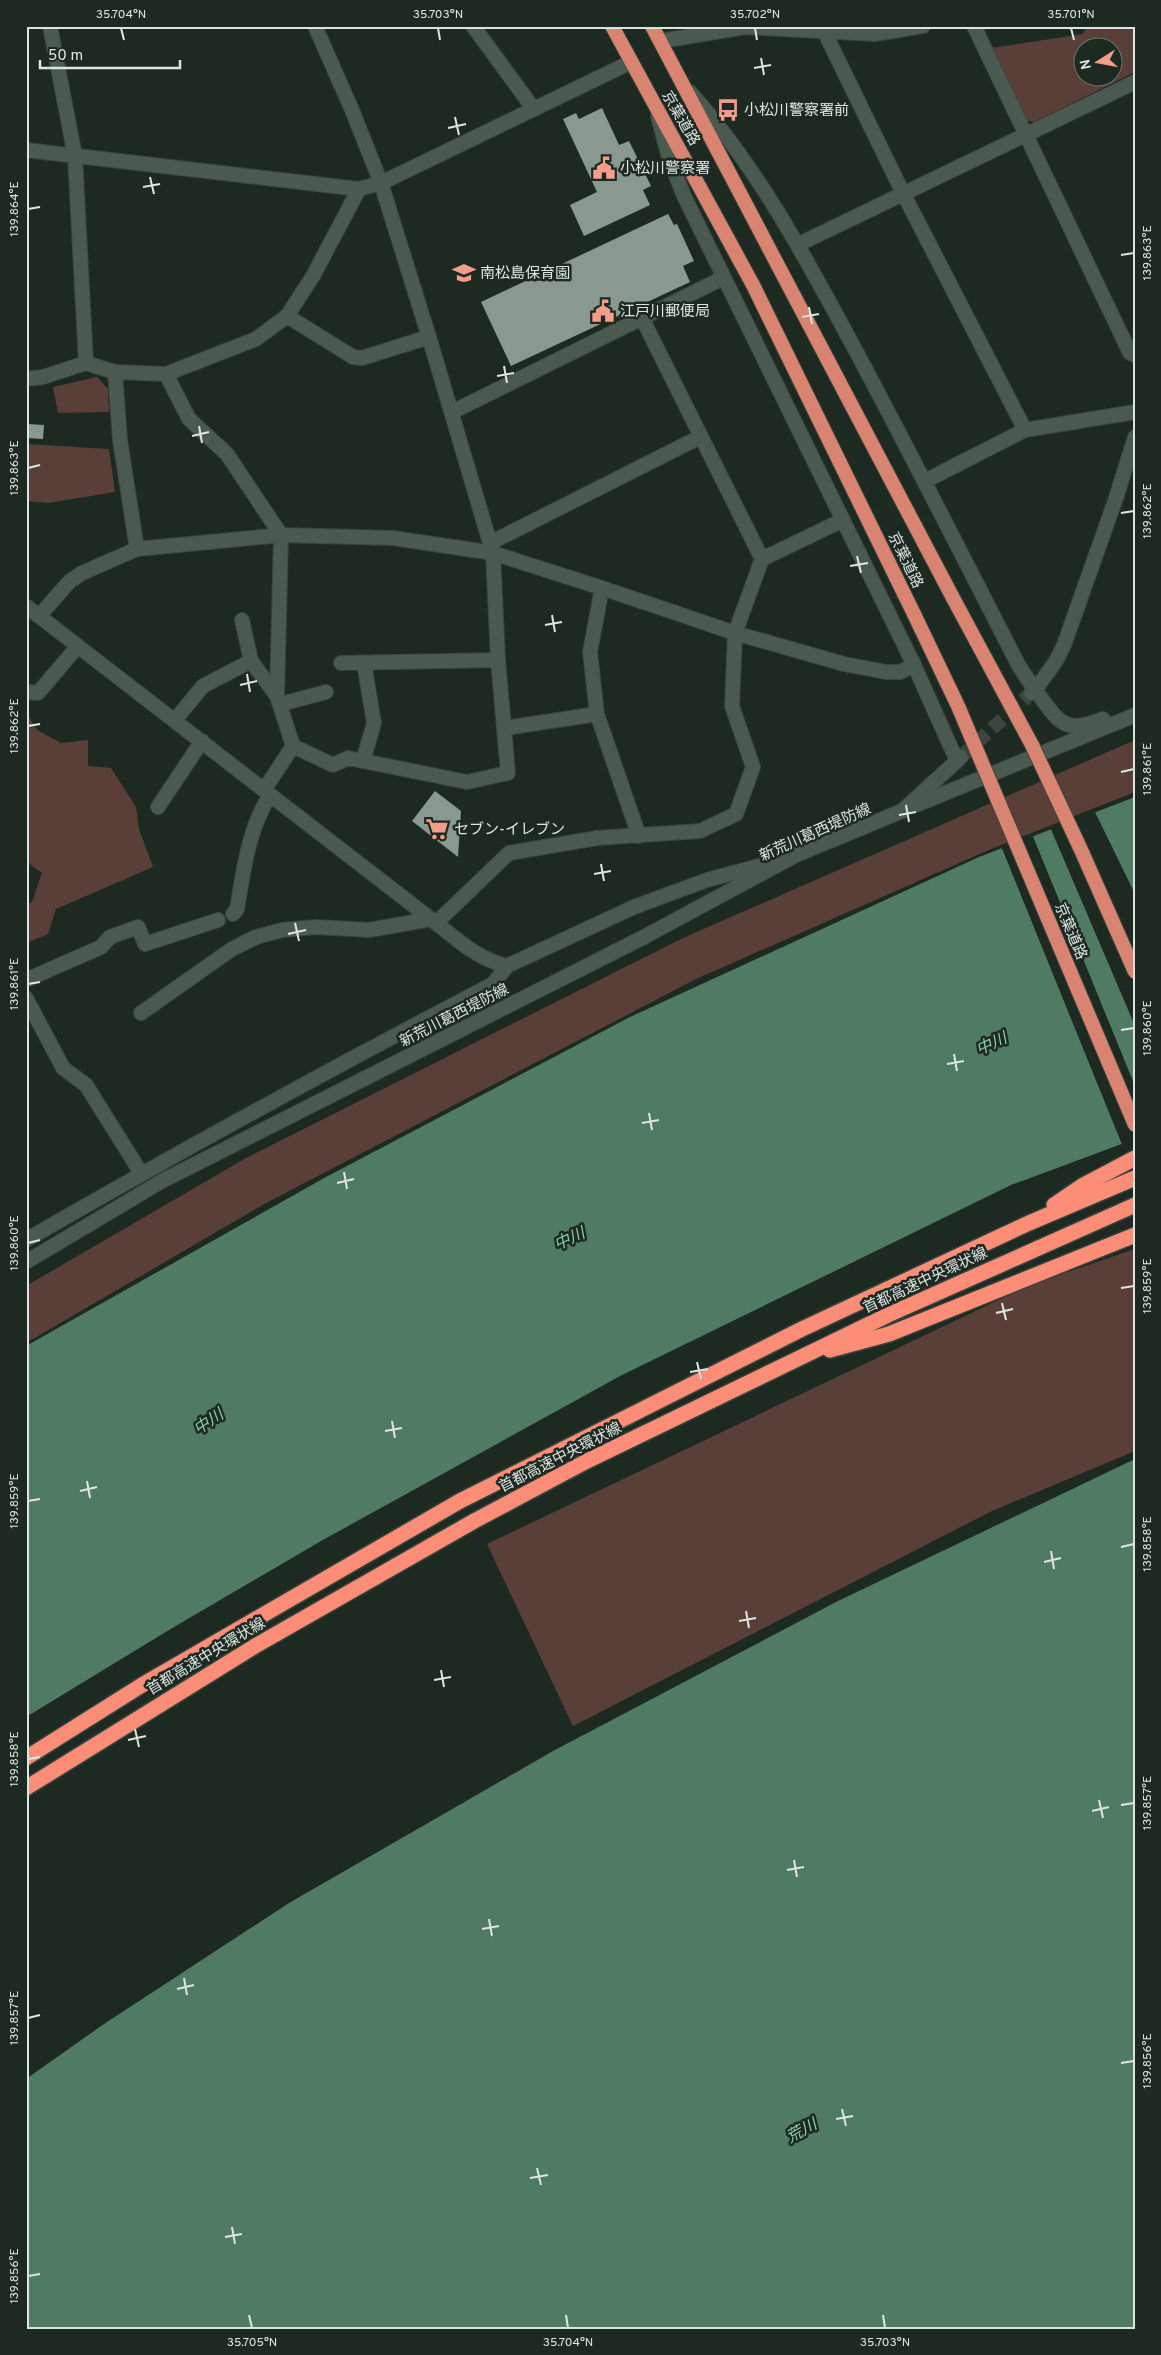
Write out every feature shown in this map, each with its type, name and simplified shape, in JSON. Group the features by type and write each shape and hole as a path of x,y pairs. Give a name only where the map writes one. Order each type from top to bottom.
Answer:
{"highway":[{"name":"京葉道路","path":"612,26 753,285 914,614 966,724 1135,1125"},
{"name":"京葉道路","path":"652,26 688,90 781,274 1032,745 1135,972"},
{"path":"1028,1223 1082,1186 1135,1158"},
{"name":"首都高速中央環状線","path":"26,1758 142,1685 460,1501 802,1329 1028,1223 1135,1178"},
{"name":"首都高速中央環状線","path":"26,1788 255,1646 476,1520 585,1462 888,1315 1135,1205"},
{"path":"795,1360 889,1334 1135,1234"}],"street":[{"path":"50,26 75,156 86,363"},
{"path":"293,746 333,765 348,758 467,782 508,773 506,728 498,660 492,548 381,183 352,110 315,26"},
{"path":"473,26 532,108"},
{"path":"661,41 745,26 875,34 923,26"},
{"path":"974,26 1130,353 1135,355"},
{"path":"824,31 903,193 1025,430"},
{"path":"26,150 359,189 381,183 630,62"},
{"path":"799,244 1135,82"},
{"path":"688,90 715,121 799,244 926,481 1033,691 1057,719 1067,726 1088,725 1135,707"},
{"path":"39,616 70,581 82,573 137,549 281,535 394,538 492,548 735,633 853,666 886,672 900,672 914,665 723,278 681,188 669,158 654,104"},
{"path":"26,378 44,377 86,363 115,372 166,374 256,339 287,316 313,276 359,189"},
{"path":"452,412 643,320 723,278"},
{"path":"287,316 354,357 362,358 429,337"},
{"path":"643,320 762,559"},
{"path":"115,372 120,440 137,549"},
{"path":"166,374 190,419 227,454 281,535 279,700 293,746 267,792 258,814 253,829 237,909 234,914"},
{"path":"926,481 1025,430 1135,412"},
{"path":"492,548 700,437"},
{"path":"1033,691 1056,662 1064,645 1116,498 1135,437"},
{"path":"141,1013 232,949 256,937 282,930 316,928 368,930 433,921 509,853 597,838 700,831 736,814 753,767 732,706 735,633 762,559 843,520"},
{"path":"602,588 590,652 597,714 640,836"},
{"path":"26,606 433,921 479,955 494,963 507,966"},
{"path":"242,620 251,661 279,700"},
{"path":"26,692 38,693 78,646"},
{"path":"341,662 498,660"},
{"path":"175,720 203,686 251,661"},
{"path":"363,761 374,723 364,663"},
{"name":"新荒川葛西堤防線","path":"902,811 959,759 914,665"},
{"path":"279,700 326,692"},
{"path":"506,728 597,714"},
{"name":"新荒川葛西堤防線","path":"26,1262 162,1181 644,936 796,855 1135,716"},
{"path":"158,807 202,741"},
{"path":"26,1240 141,1173 338,1065 493,984 507,966 643,904 706,880 796,855"},
{"path":"26,980 101,947 110,937 138,927 146,944 218,920"},
{"path":"26,998 63,1068 86,1085 141,1173"}],"shaded area":[{"path":"1087,26 1135,26 1135,72 1124,77 1124,38 1074,38 1074,88 1103,88 1034,122 1025,120 991,48 1083,34"},
{"path":"97,377 108,389 109,412 58,413 53,387"},
{"path":"26,444 109,449 115,492 48,503 26,501"},
{"path":"26,712 37,730 61,743 88,740 88,766 111,768 136,807 139,829 153,867 56,909 48,934 26,943 26,906 32,902 42,873 31,865 26,858"},
{"path":"1135,740 1135,792 991,849 696,979 266,1203 26,1343 26,1286 246,1158 683,938"},
{"path":"1135,1249 1135,1451 992,1511 573,1726 487,1544 1030,1285"}],"water":[{"name":"中川","path":"1135,797 1135,1139 1011,1185 622,1375 321,1541 26,1717 26,1346 326,1177 630,1017 979,857"},
{"name":"荒川","path":"1135,1459 1135,2329 26,2329 26,2079 104,2024 289,1903 553,1751 838,1601"}],"pier":[{"path":"1094,810 1135,894 1135,1026 1050,827"},
{"path":"1032,834 1135,1086 1135,1142 1123,1147 1001,846"}],"building":[{"path":"602,108 619,145 629,141 651,186 643,190 650,205 584,236 570,205 597,192 563,119 576,113 579,119"},
{"path":"668,214 674,225 677,224 694,261 683,266 690,282 511,366 481,302"},
{"path":"28,424 44,425 43,439 27,438"},
{"path":"435,791 461,811 458,857 412,821"}],"tunnel":[{"path":"961,757 1031,693"}],"place":[{"name":"小松川警察署前","path":"728,110"},
{"name":"小松川警察署","path":"604,168"},
{"name":"南松島保育園","path":"464,273"},
{"name":"江戸川郵便局","path":"603,311"},
{"name":"セブン-イレブン","path":"437,829"}]}
